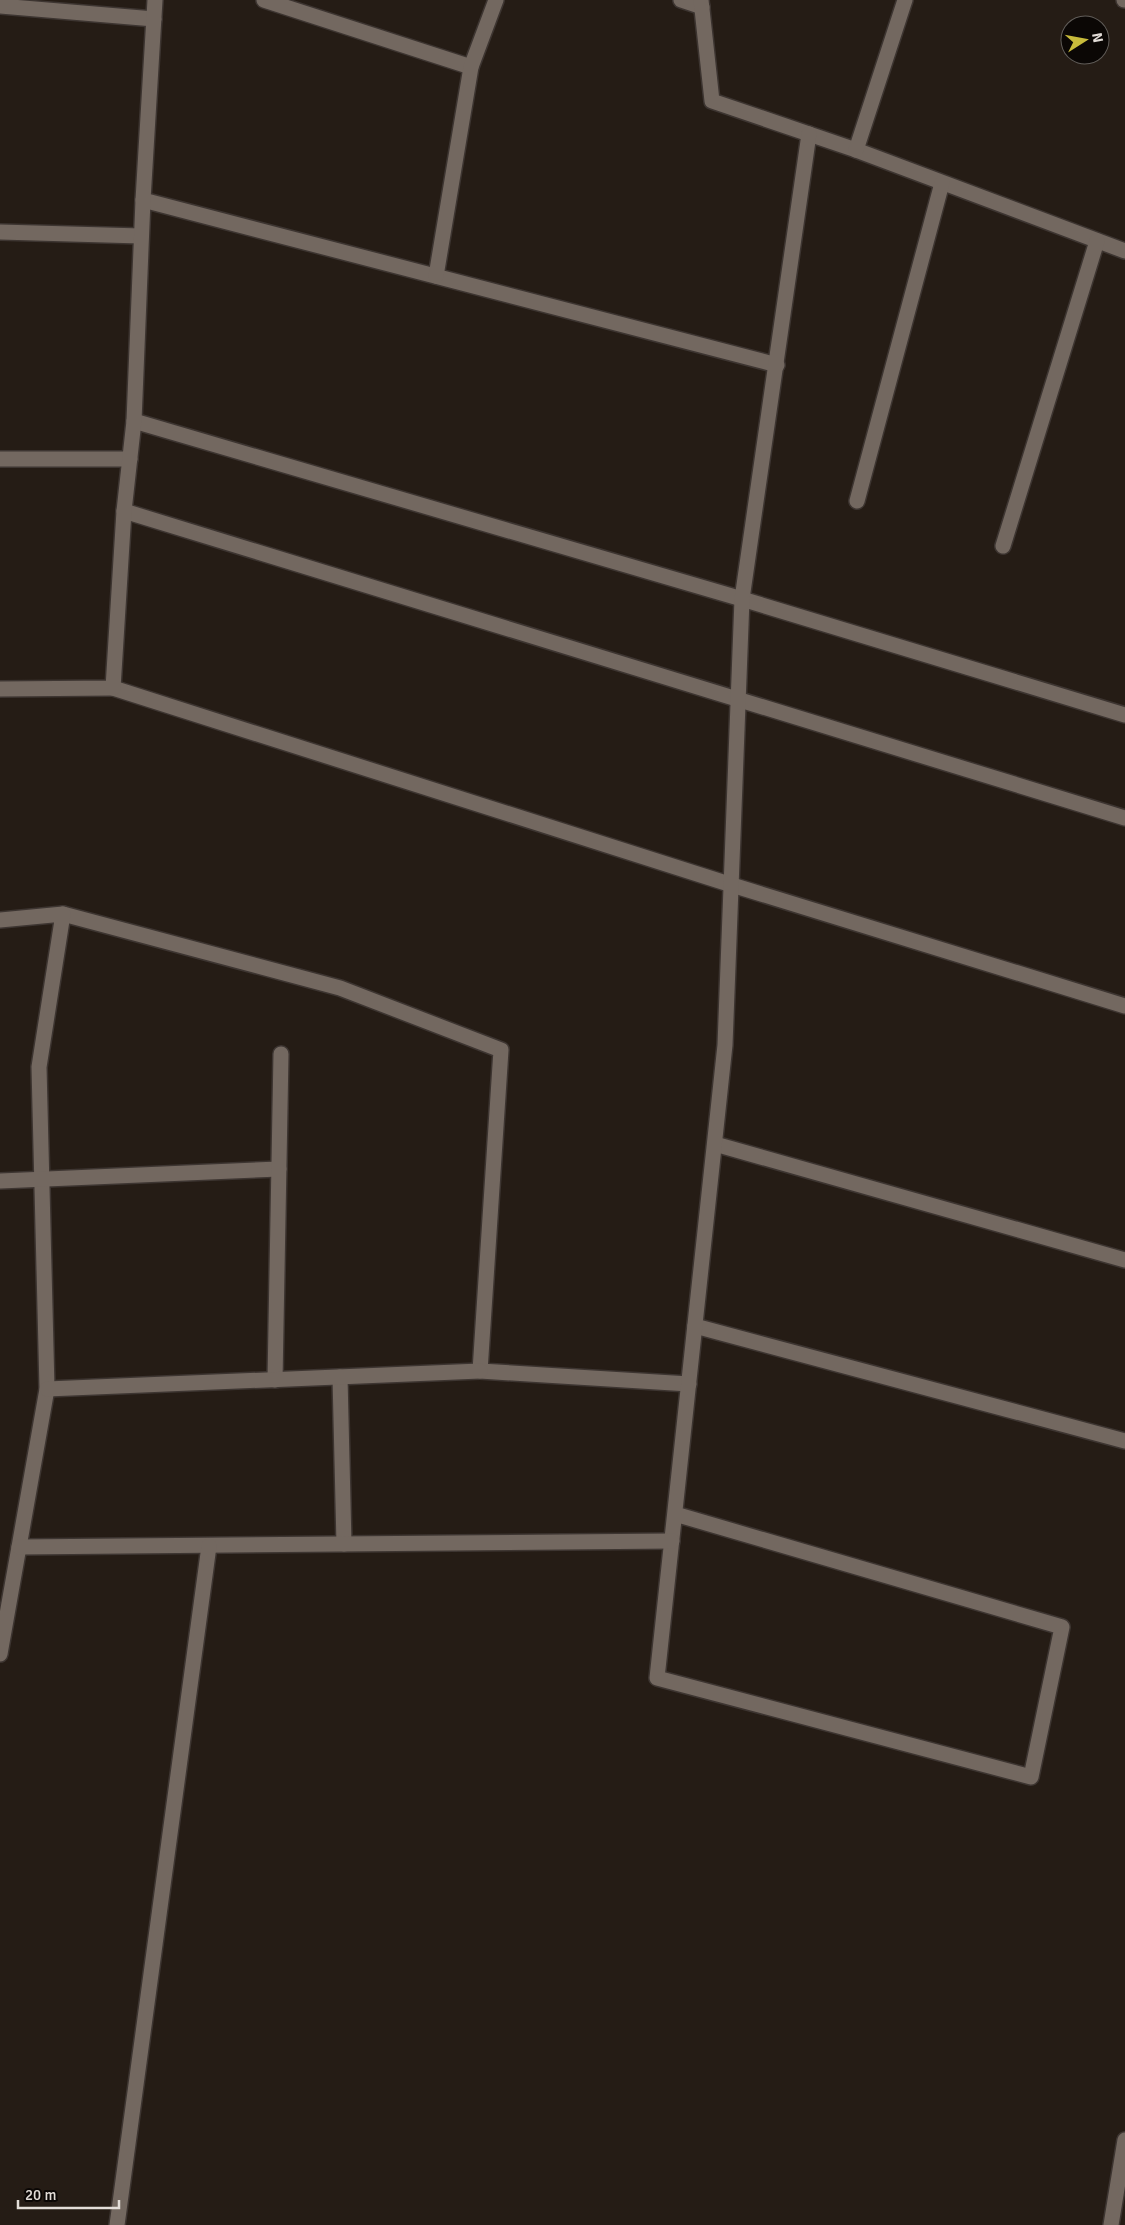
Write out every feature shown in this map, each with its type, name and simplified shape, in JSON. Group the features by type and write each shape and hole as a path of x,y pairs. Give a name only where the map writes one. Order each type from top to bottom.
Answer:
{"street":[{"path":"113,688 124,511 134,421 141,236 154,0"},
{"path":"264,0 471,67"},
{"path":"436,276 471,67 496,0"},
{"path":"681,0 702,3 712,101 856,150 1125,251"},
{"path":"856,150 905,0"},
{"path":"0,6 154,19"},
{"path":"675,1514 1062,1627 1031,1777 657,1678 725,1045 740,701 742,599 809,134"},
{"path":"857,501 942,183"},
{"path":"143,200 777,365"},
{"path":"0,232 141,236"},
{"path":"1003,546 1097,241"},
{"path":"134,421 742,599 1125,715"},
{"path":"0,459 130,459"},
{"path":"124,511 1125,818"},
{"path":"0,689 113,688 732,885 1125,1006"},
{"path":"0,1654 47,1389 39,1067 63,914"},
{"path":"0,920 63,914 340,988 502,1050 480,1371"},
{"path":"275,1380 281,1054"},
{"path":"715,1144 1125,1260"},
{"path":"0,1181 279,1169"},
{"path":"695,1326 1125,1441"},
{"path":"47,1389 480,1371 689,1384"},
{"path":"340,1377 344,1544"},
{"path":"19,1547 672,1542"},
{"path":"117,2225 209,1546"},
{"path":"1111,2225 1125,2140"}]}
